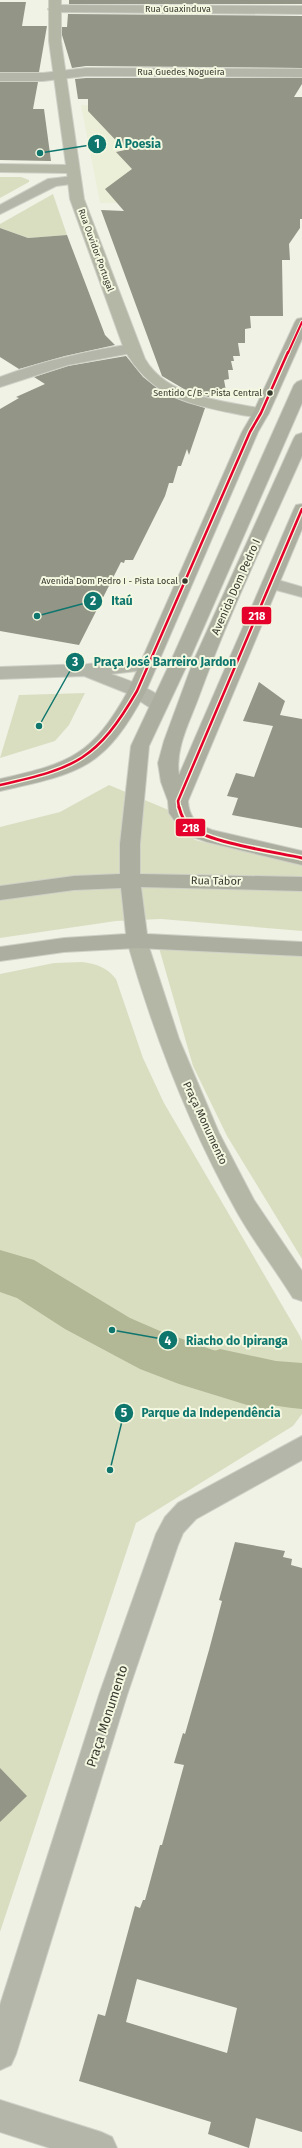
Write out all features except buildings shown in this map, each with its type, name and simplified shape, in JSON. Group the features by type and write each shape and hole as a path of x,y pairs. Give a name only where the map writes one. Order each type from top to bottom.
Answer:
{"main road":[{"path":"0,785 54,773 82,761 97,750 110,736 137,691 222,500 250,432 261,413 302,322"},
{"name":"Avenida Dom Pedro I","path":"130,881 131,830 140,746 179,663 302,385"},
{"name":"Avenida Dom Pedro I","path":"178,801 170,782 168,763 173,741 202,662 302,438"},
{"path":"302,510 178,801 179,813 191,829 207,835 302,858"},
{"path":"148,665 202,662 240,656"},
{"path":"0,893 29,887 130,881"},
{"name":"Rua Tabor","path":"130,881 302,884"},
{"name":"Praça Monumento","path":"130,881 137,941"},
{"path":"0,954 64,945 137,941 302,948"}],"street":[{"name":"Rua Guaxinduva","path":"54,4 302,10"},
{"name":"Rua Ouvidor Portugal","path":"54,4 55,41 59,75 77,199 132,349 141,366 155,379 178,393 198,400 261,413"},
{"name":"Rua Guedes Nogueira","path":"0,77 59,75 86,72 302,73"},
{"path":"0,168 44,169 73,175"},
{"path":"44,169 53,182"},
{"path":"0,210 53,182 73,175"},
{"path":"0,382 65,360 132,349"},
{"path":"270,583 302,592"},
{"path":"0,673 88,670 148,665"},
{"path":"88,670 137,691 159,705"},
{"name":"Praça Monumento","path":"137,941 166,1034 191,1096 240,1196 302,1292"},
{"name":"Praça Monumento","path":"0,2054 113,1696 165,1543 174,1525 187,1512 302,1447"},
{"path":"0,2116 100,2148"}],"shaded area":[{"path":"81,105 230,106 160,204 100,203"},
{"path":"0,177 21,177 29,180 29,182 0,198"},
{"path":"53,194 67,235 28,238 0,228 0,224"},
{"path":"85,693 69,725 55,741 0,758 19,695"},
{"path":"109,785 171,811 195,840 302,865 302,931 161,919 116,921 0,938 0,827 60,812"},
{"path":"159,948 302,954 302,1259 227,1136 193,1066"},
{"path":"82,962 101,967 113,975 116,979 143,1058 164,1103 300,1336 302,1341 302,1414 293,1426 136,1523 0,1932 0,974 54,963"},
{"path":"0,1250 34,1260 130,1318 160,1331 213,1350 291,1370 270,1412 179,1384 140,1369 65,1329 17,1298 0,1292"}],"waterway":[{"path":"220,1372 276,1384 302,1386"}],"transit line":[{"name":"218","path":"0,785 67,767 83,758 97,747 110,733 123,715 137,691 250,432 261,413 302,322"},
{"name":"218","path":"302,509 178,801 180,813 183,819 191,828 198,832 226,841 302,858"}],"place":[{"name":"A Poesia","path":"40,153"},
{"name":"Sentido C/B - Pista Central","path":"270,393"},
{"name":"Avenida Dom Pedro I - Pista Local","path":"185,581"},
{"name":"Itaú","path":"37,616"},
{"name":"Praça José Barreiro Jardon","path":"39,726"},
{"name":"Riacho do Ipiranga","path":"112,1330"},
{"name":"Parque da Independência","path":"110,1470"}]}
